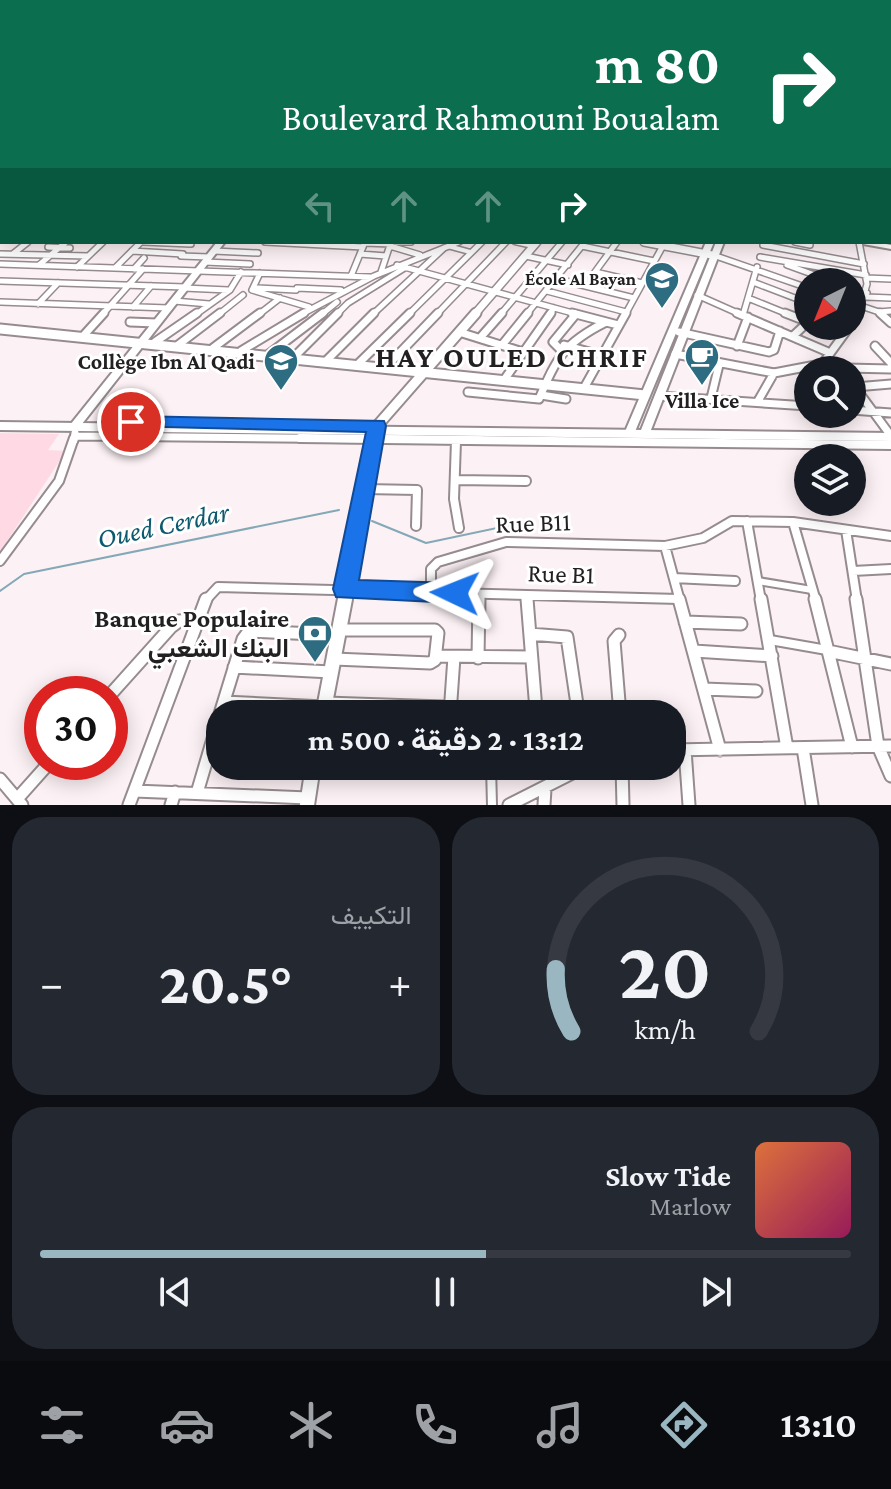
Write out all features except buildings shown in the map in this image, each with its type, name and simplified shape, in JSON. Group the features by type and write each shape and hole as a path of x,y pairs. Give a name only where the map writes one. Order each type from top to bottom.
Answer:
{"main road":[{"path":"76,428 219,244"},
{"path":"637,433 645,395 697,295 710,244"},
{"path":"637,433 659,396 675,354 677,332 709,254 718,244"},
{"path":"0,423 76,428 375,433 890,434"}],"street":[{"path":"0,264 26,244"},
{"path":"115,268 140,244"},
{"path":"169,270 191,244"},
{"path":"155,342 230,290 264,244"},
{"path":"351,276 364,244 392,244 420,255"},
{"path":"381,272 392,244"},
{"path":"241,351 309,307 420,255 451,244 470,252"},
{"path":"327,360 417,270 451,244"},
{"path":"359,363 480,244"},
{"path":"387,366 504,244"},
{"path":"325,700 375,433 425,370 536,244"},
{"path":"480,338 560,244"},
{"path":"502,345 583,244 654,261"},
{"path":"615,244 595,272 642,283"},
{"path":"584,388 664,244 709,254 794,283"},
{"path":"737,346 764,244 864,264"},
{"path":"809,254 811,244"},
{"path":"863,244 865,268"},
{"path":"48,247 68,245"},
{"path":"85,248 102,245"},
{"path":"77,267 102,245"},
{"path":"39,265 59,247"},
{"path":"132,251 210,256 258,253"},
{"path":"0,254 88,256"},
{"path":"360,254 386,256"},
{"path":"210,256 250,264"},
{"path":"526,256 568,265"},
{"path":"760,257 821,268"},
{"path":"134,269 144,258"},
{"path":"781,260 800,268"},
{"path":"84,335 128,285 156,262"},
{"path":"0,264 370,277"},
{"path":"397,265 618,325"},
{"path":"294,357 348,303 406,267"},
{"path":"252,289 260,273"},
{"path":"291,301 303,274"},
{"path":"866,277 891,279"},
{"path":"557,279 634,298"},
{"path":"0,281 230,290"},
{"path":"753,282 794,298"},
{"path":"38,304 58,283"},
{"path":"133,307 151,286"},
{"path":"252,289 343,290"},
{"path":"252,289 309,307"},
{"path":"547,291 626,312"},
{"path":"178,345 243,295"},
{"path":"697,295 828,352"},
{"path":"866,295 891,298"},
{"path":"213,348 280,298"},
{"path":"748,298 808,322 793,336"},
{"path":"0,302 133,307 209,304"},
{"path":"269,354 337,302"},
{"path":"504,380 554,308"},
{"path":"866,308 891,311"},
{"path":"879,312 890,322"},
{"path":"576,314 553,342 562,348 600,355"},
{"path":"130,322 156,323"},
{"path":"468,392 537,400 562,348 606,322"},
{"path":"0,329 142,340 645,395"},
{"path":"677,332 773,351 780,331"},
{"path":"459,332 523,352"},
{"path":"826,356 838,340"},
{"path":"875,346 891,366"},
{"path":"675,354 719,365 774,373 794,370"},
{"path":"711,398 719,365"},
{"path":"866,367 891,366"},
{"path":"758,401 774,373"},
{"path":"890,434 856,386 891,384"},
{"path":"541,395 566,399"},
{"path":"659,396 794,405"},
{"path":"866,411 891,413"},
{"path":"0,561 21,536 67,463 76,428"},
{"path":"375,433 456,441 637,433 891,445"},
{"path":"456,441 459,528"},
{"path":"455,480 526,481"},
{"path":"365,489 417,490 416,526"},
{"path":"787,748 747,521 793,522 891,536"},
{"name":"Rue B11","path":"431,592 434,565 467,549 506,542 665,546 703,538 729,522 747,521"},
{"path":"793,522 852,747"},
{"path":"846,530 863,659 891,776"},
{"path":"665,546 720,750"},
{"path":"853,571 891,569"},
{"path":"674,578 735,581"},
{"path":"758,581 813,590"},
{"name":"Rue B1","path":"200,619 207,596 218,587 679,599"},
{"path":"478,658 479,594"},
{"path":"527,595 535,700"},
{"path":"127,676 171,627 179,621 200,619 129,805"},
{"path":"685,622 741,624"},
{"path":"224,700 243,639 254,629 338,632 435,630 438,633 433,660"},
{"path":"530,634 567,637 576,700"},
{"path":"619,635 614,641 619,700"},
{"path":"769,640 891,664"},
{"path":"694,651 772,656"},
{"path":"234,667 332,665 454,657 531,657"},
{"path":"451,700 454,657"},
{"path":"704,689 756,691"},
{"path":"686,750 885,746"},
{"path":"803,748 812,805"},
{"path":"197,793 206,770"},
{"path":"0,779 20,802 36,780"},
{"path":"135,791 173,798 197,793 220,800 308,802 311,780"},
{"path":"491,780 492,805"},
{"path":"509,805 561,780"},
{"path":"622,780 623,805"},
{"path":"684,780 689,805"},
{"path":"544,805 545,789"}],"shaded area":[{"path":"0,433 59,434 48,450 66,451 0,552"}],"waterway":[{"name":"Oued Cerdar","path":"0,591 24,574 339,510"},
{"name":"Oued Cerdar","path":"372,521 426,543 511,525"}],"place":[{"name":"École Al Bayan","path":"662,310"},
{"name":"Villa Ice","path":"702,387"},
{"name":"Collège Ibn Al Qadi","path":"281,392"},
{"name":"Banque Populaire البنك الشعبي","path":"315,664"}],"district":[{"name":"HAY OULED CHRIF","path":"512,356"}],"route":[{"path":"131,422 377,426 345,589 455,593"}]}
